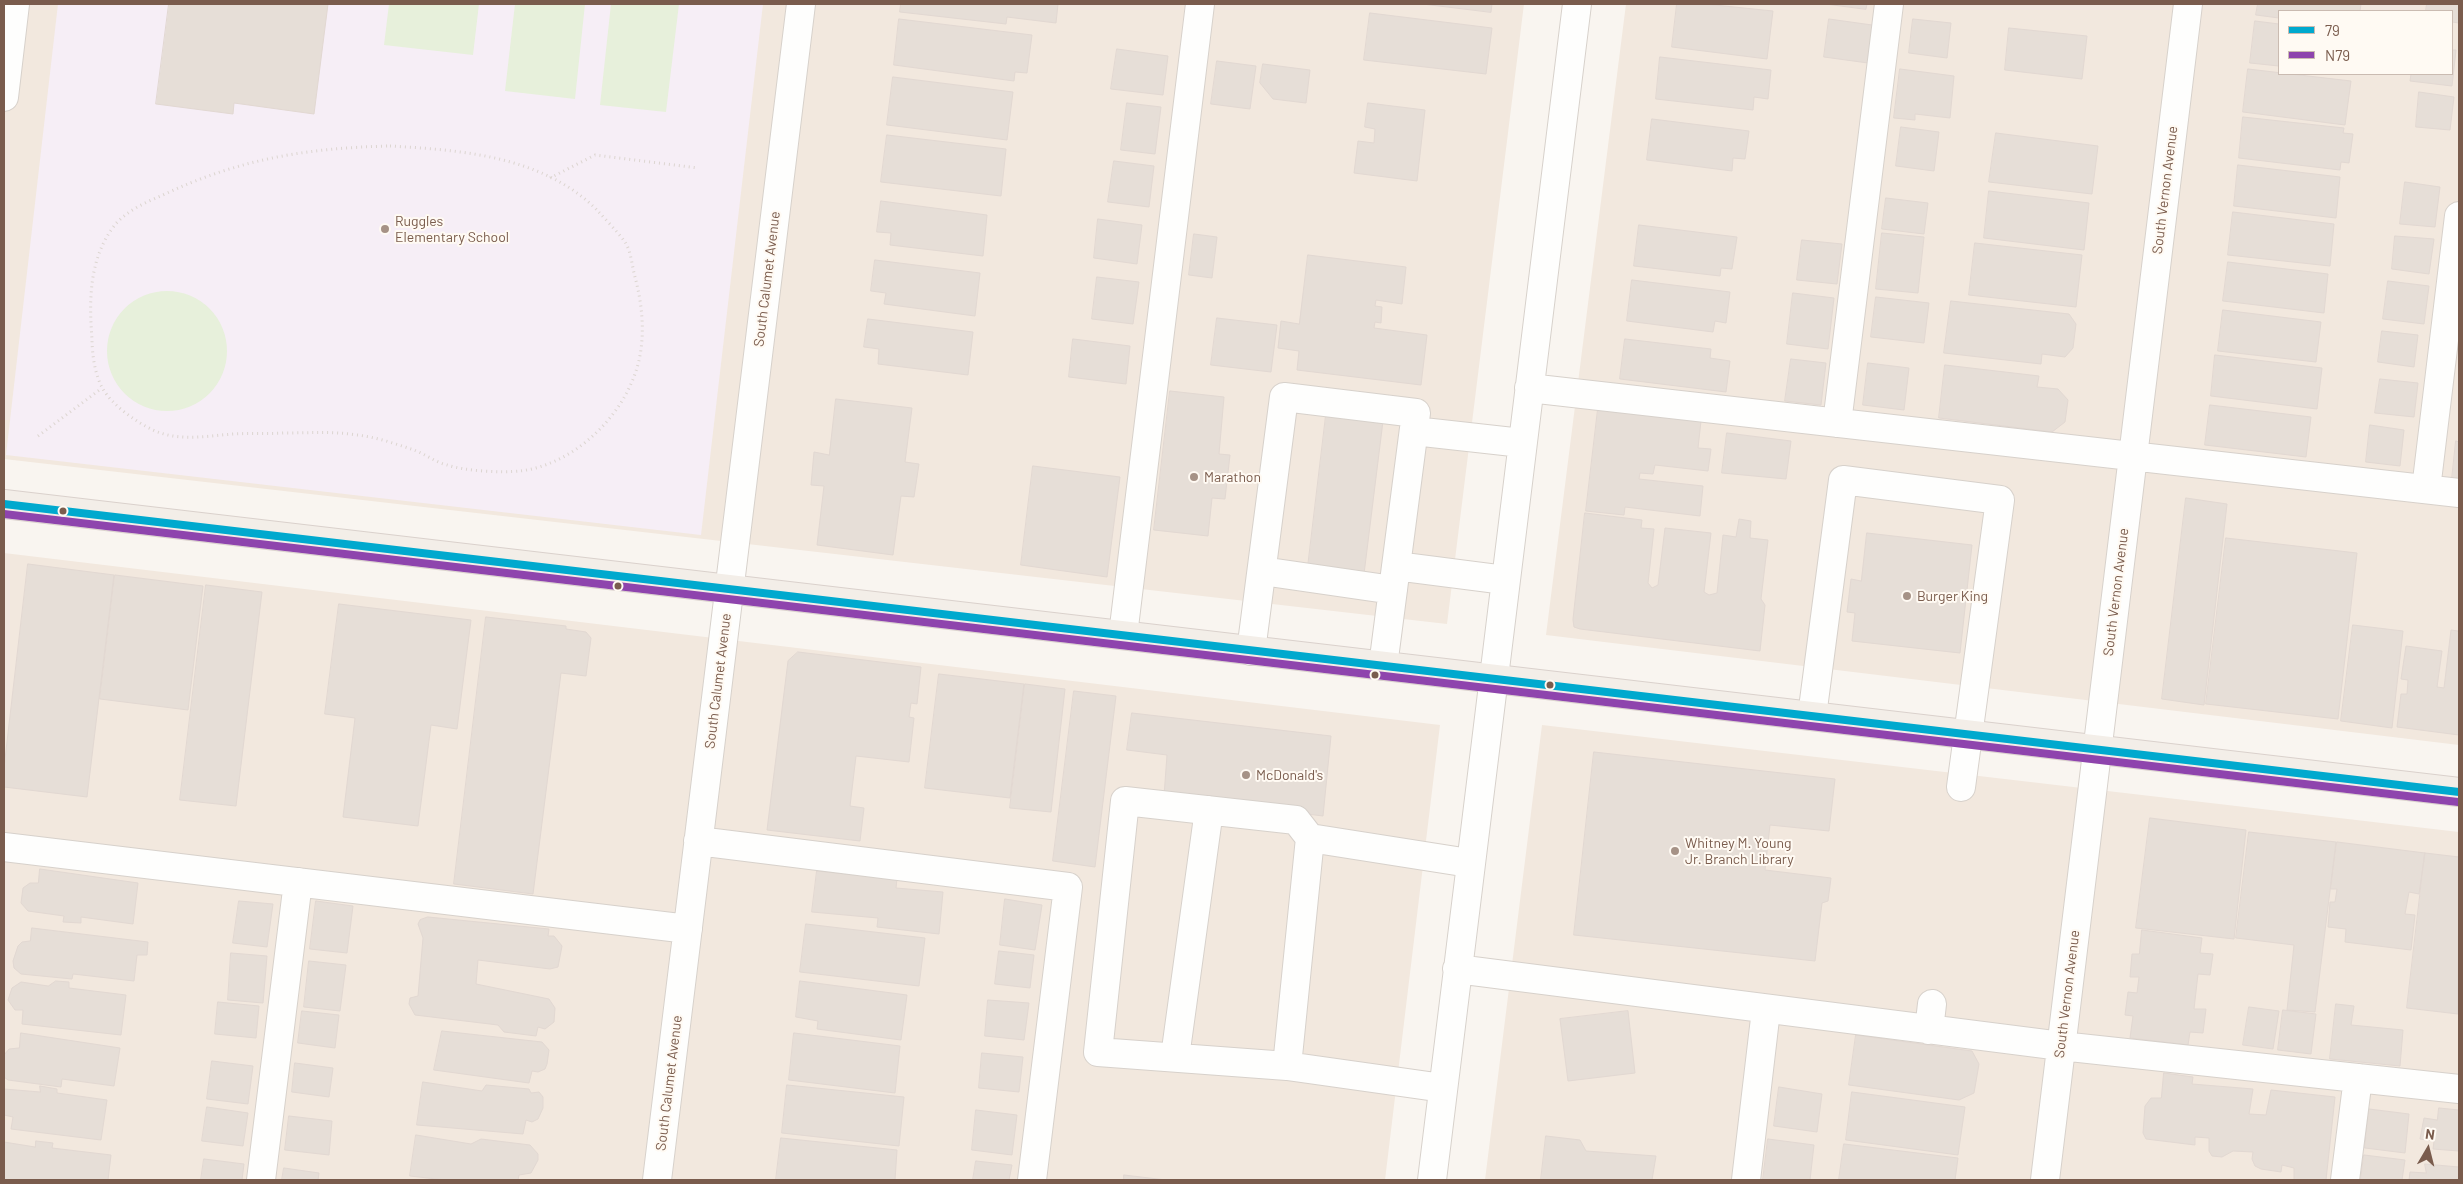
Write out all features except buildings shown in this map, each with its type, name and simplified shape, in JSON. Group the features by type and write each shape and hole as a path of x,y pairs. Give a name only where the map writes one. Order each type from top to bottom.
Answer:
{"main road":[{"path":"4,504 2459,792"}],"street":[{"path":"4,97 15,4"},
{"name":"South Calumet Avenue","path":"657,1180 801,4"},
{"path":"1123,635 1200,4"},
{"path":"1432,1180 1577,4"},
{"path":"1837,423 1889,4"},
{"name":"South Vernon Avenue","path":"2045,1180 2188,4"},
{"path":"2426,489 2459,216"},
{"path":"1529,388 2459,493"},
{"path":"1251,651 1284,397 1416,413 1382,666"},
{"path":"1414,431 1522,443"},
{"path":"1812,716 1843,480 2000,500 1961,787"},
{"path":"1262,572 1394,578 1505,580"},
{"path":"1443,1088 1286,1066 1098,1052 1125,801 1296,820 1310,838 1470,863"},
{"path":"1175,1057 1209,810"},
{"path":"1286,1066 1310,838"},
{"path":"698,840 1068,887 1032,1180"},
{"path":"4,847 688,929"},
{"path":"261,1180 298,882"},
{"path":"1457,970 1766,1010 1930,1017 2061,1046 2459,1089"},
{"path":"1746,1180 1766,1010"},
{"path":"2345,1180 2358,1078"}],"path":[{"path":"349,147 442,149 505,159 560,182 594,207 627,244 640,296 643,330 636,371 617,409 590,438 564,458 521,471 479,470 448,466 415,451 363,435 330,431 232,434 192,439 155,431 122,409 102,388 92,351 90,306 92,276 101,251 115,225 140,205 224,169 289,154 349,147"},
{"path":"550,178 595,155 698,168"},
{"path":"38,436 102,388"}],"shaded area":[{"path":"4,4 1524,4 1447,624 4,459"},
{"name":"Ruggles Elementary School","path":"58,4 763,4 701,535 6,455"},
{"path":"1626,4 2459,4 2459,745 1546,635"},
{"path":"4,553 1440,725 1385,1180 4,1180"},
{"path":"1542,725 2459,832 2459,1180 1485,1180"}],"green space":[{"path":"389,4 479,4 473,55 384,45"},
{"path":"515,4 585,4 575,99 505,91"},
{"path":"611,4 679,4 666,112 600,105"},
{"path":"167,291 190,295 210,308 223,328 227,351 223,374 210,394 190,407 167,411 144,407 124,394 111,374 107,351 111,328 124,308 144,295"}],"transit line":[{"name":"79","path":"4,504 2459,792"},
{"name":"N79","path":"4,514 2458,802"}],"place":[{"name":"Ruggles Elementary School","path":"385,229"},
{"name":"Marathon","path":"1194,477"},
{"name":"Burger King","path":"1907,596"},
{"name":"McDonald's","path":"1246,775"},
{"name":"Whitney M. Young Jr. Branch Library","path":"1675,851"}]}
